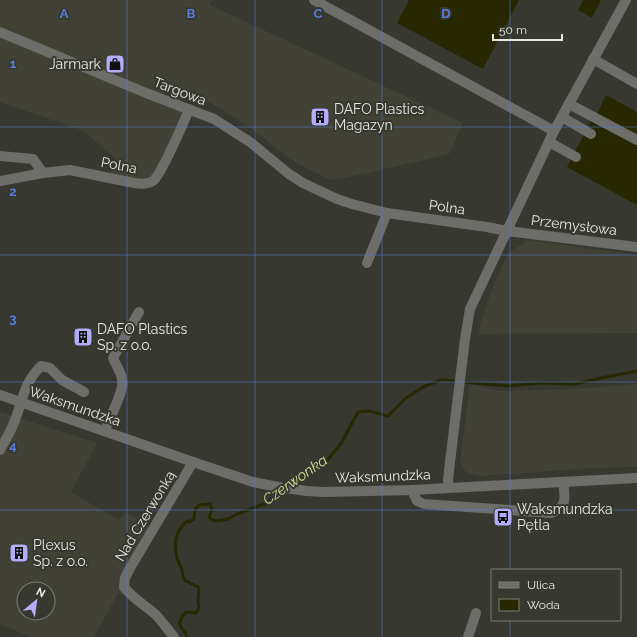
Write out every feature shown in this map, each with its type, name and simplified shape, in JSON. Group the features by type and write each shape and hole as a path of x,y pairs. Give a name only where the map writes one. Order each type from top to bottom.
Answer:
{"street":[{"path":"314,0 554,131"},
{"path":"449,488 448,480 450,462 470,309 554,131 626,0"},
{"name":"Targowa","path":"0,32 214,119 250,142 289,174 303,183 337,199"},
{"path":"593,59 637,84"},
{"path":"569,104 637,140"},
{"name":"Polna","path":"0,181 43,173 70,170 134,183 143,184 153,181 171,148 189,109"},
{"path":"562,117 591,134"},
{"path":"549,142 576,157"},
{"path":"0,156 32,159 43,173"},
{"name":"Polna","path":"337,199 387,213 507,231"},
{"path":"367,263 387,213"},
{"name":"Przemysłowa","path":"507,231 637,247"},
{"path":"105,431 122,391 122,379 113,358 140,312"},
{"path":"0,450 14,425 27,385 33,374 41,366 50,368 62,380 84,392"},
{"name":"Waksmundzka","path":"0,395 253,482 294,490 326,492 412,490 637,478"},
{"name":"Nad Czerwonką","path":"174,637 157,616 138,599 129,594 124,587 125,578 130,568 193,462"},
{"path":"412,490 417,501 424,504 551,513 557,511 564,503 565,497 563,482"},
{"path":"468,637 476,614"}],"shaded area":[{"path":"0,0 212,0 210,5 463,123 449,154 364,174 330,180 296,163 248,126 199,96 168,84 158,103 183,112 157,170 149,181 110,175 116,159 84,131 0,102"},
{"path":"528,240 637,255 637,333 479,334 480,325 493,286 508,253"},
{"path":"470,384 498,391 573,389 637,384 637,467 592,468 479,476 466,472 460,463"},
{"path":"0,412 97,443 71,492 119,520 125,512 157,531 122,594 118,593 94,637 31,637 0,624"}],"water":[{"path":"409,0 519,0 483,69 397,23"},
{"path":"583,0 601,0 592,18 578,10"},
{"path":"606,95 637,112 637,135 597,114"},
{"path":"592,119 637,143 637,205 567,167"}],"waterway":[{"name":"Czerwonka","path":"287,486 313,464 326,462 342,442 358,412 369,411 388,416 406,398 423,387 441,380 509,386 540,383 575,384 637,371"},
{"name":"Czerwonka","path":"187,637 179,623 186,612 196,613 199,608 199,591 198,587 184,579 182,568 177,560 175,542 180,529 187,521 189,522 194,519 195,509 199,505 210,504 212,509 209,517 212,520 219,521 228,519 237,514 267,503 283,490"}],"place":[{"name":"Jarmark","path":"115,64"},
{"name":"DAFO Plastics Magazyn","path":"320,117"},
{"name":"DAFO Plastics Sp. z o.o.","path":"83,337"},
{"name":"Waksmundzka Pętla","path":"503,517"},
{"name":"Plexus Sp. z o.o.","path":"19,553"}]}
